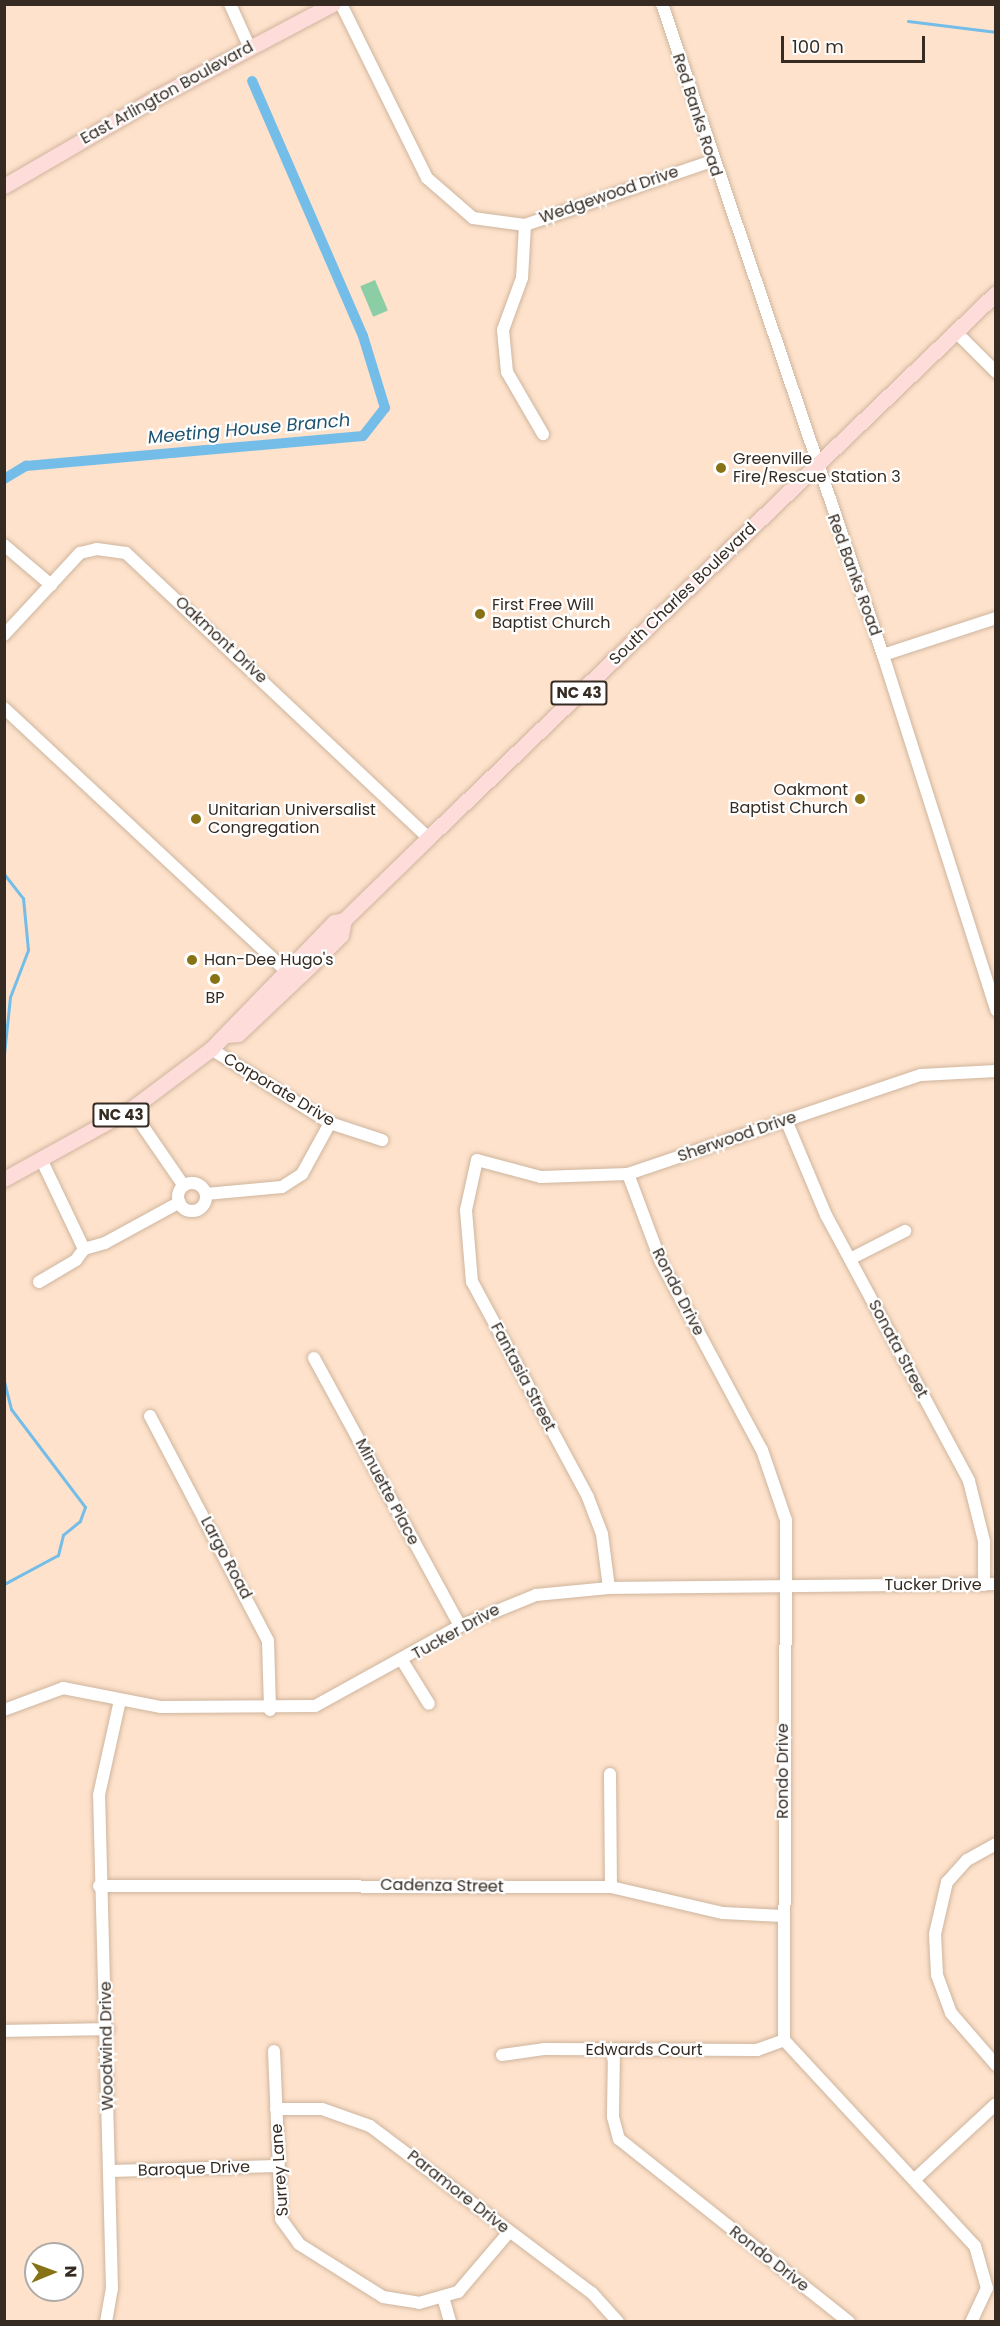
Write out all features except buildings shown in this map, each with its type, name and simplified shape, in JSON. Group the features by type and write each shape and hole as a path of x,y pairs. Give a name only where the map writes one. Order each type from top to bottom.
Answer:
{"main road":[{"name":"East Arlington Boulevard","path":"5,184 249,46 333,4"},
{"name":"South Charles Boulevard","path":"226,1035 230,1024 285,970 330,927 344,920 996,293"},
{"name":"South Charles Boulevard","path":"4,1179 42,1161 131,1109 211,1049 226,1035 242,1030 341,935 344,920"},
{"path":"310,966 308,959 329,936 330,927"},
{"path":"242,1030 244,1018 281,983 285,970"}],"street":[{"path":"230,4 249,46"},
{"name":"Wedgewood Drive","path":"341,4 427,178 473,218 525,225 711,161"},
{"name":"Red Banks Road","path":"662,4 711,161 883,655 996,1010"},
{"path":"525,225 522,278 503,330 507,372 543,434"},
{"path":"956,332 996,372"},
{"path":"4,545 51,585"},
{"name":"Oakmont Drive","path":"4,635 81,553 97,549 126,554 428,838"},
{"path":"883,655 996,618"},
{"path":"4,708 285,970"},
{"name":"Corporate Drive","path":"211,1049 330,1124 382,1140"},
{"name":"Sherwood Drive","path":"477,1160 541,1177 628,1174 921,1075 996,1071"},
{"path":"39,1282 76,1260 84,1249 105,1244 180,1202 184,1186 131,1109"},
{"name":"Sonata Street","path":"786,1120 804,1170 969,1481 984,1541 990,1585"},
{"path":"206,1194 282,1187 302,1174 330,1124"},
{"name":"Fantasia Street","path":"477,1160 466,1210 472,1282 588,1497 602,1534 609,1588"},
{"path":"42,1161 84,1249"},
{"name":"Rondo Drive","path":"628,1174 661,1262 777,1484 786,1520 782,1916 784,2040"},
{"path":"180,1202 195,1210 205,1202 206,1194 197,1184 184,1186"},
{"path":"850,1259 905,1231"},
{"name":"Minuette Place","path":"314,1358 460,1626"},
{"name":"Largo Road","path":"150,1416 268,1641 270,1710"},
{"name":"Tucker Drive","path":"4,1710 63,1688 161,1707 270,1710 315,1706 403,1662 460,1626 536,1595 609,1588 990,1585"},
{"path":"403,1662 429,1704"},
{"name":"Woodwind Drive","path":"106,2322 112,2289 108,2029 99,1886 99,1795 120,1700"},
{"path":"610,1774 611,1887"},
{"path":"996,1844 968,1860 947,1882 935,1934 937,1975 951,2013 996,2065"},
{"name":"Cadenza Street","path":"99,1886 611,1887 723,1913 782,1916"},
{"path":"4,2031 108,2029"},
{"path":"784,2040 975,2246 985,2268 987,2288 971,2322"},
{"name":"Edwards Court","path":"502,2055 614,2050 758,2050 784,2040"},
{"name":"Rondo Drive","path":"614,2050 613,2117 619,2139 849,2322"},
{"name":"Surrey Lane","path":"274,2051 281,2219 299,2244 383,2297 419,2303 458,2292 509,2232"},
{"path":"915,2179 996,2104"},
{"name":"Paramore Drive","path":"276,2109 322,2109 362,2122 592,2293 618,2322"},
{"name":"Baroque Drive","path":"109,2171 278,2166"},
{"path":"443,2297 450,2322"}],"green space":[{"path":"375,280 388,310 373,317 360,286"}],"waterway":[{"path":"908,21 996,32"},
{"name":"Meeting House Branch","path":"4,479 26,466 363,436 385,408 363,336 252,81"},
{"name":"Meeting House Branch","path":"4,874 23,898 28,950 10,997 4,1054"},
{"name":"Meeting House Branch","path":"4,1381 11,1409 85,1507 80,1521 63,1535 58,1555 4,1584"}],"place":[{"name":"Greenville Fire/Rescue Station 3","path":"721,468"},
{"name":"First Free Will Baptist Church","path":"480,614"},
{"name":"Oakmont Baptist Church","path":"860,799"},
{"name":"Unitarian Universalist Congregation","path":"196,819"},
{"name":"Han-Dee Hugo's","path":"192,960"},
{"name":"BP","path":"215,979"}]}
